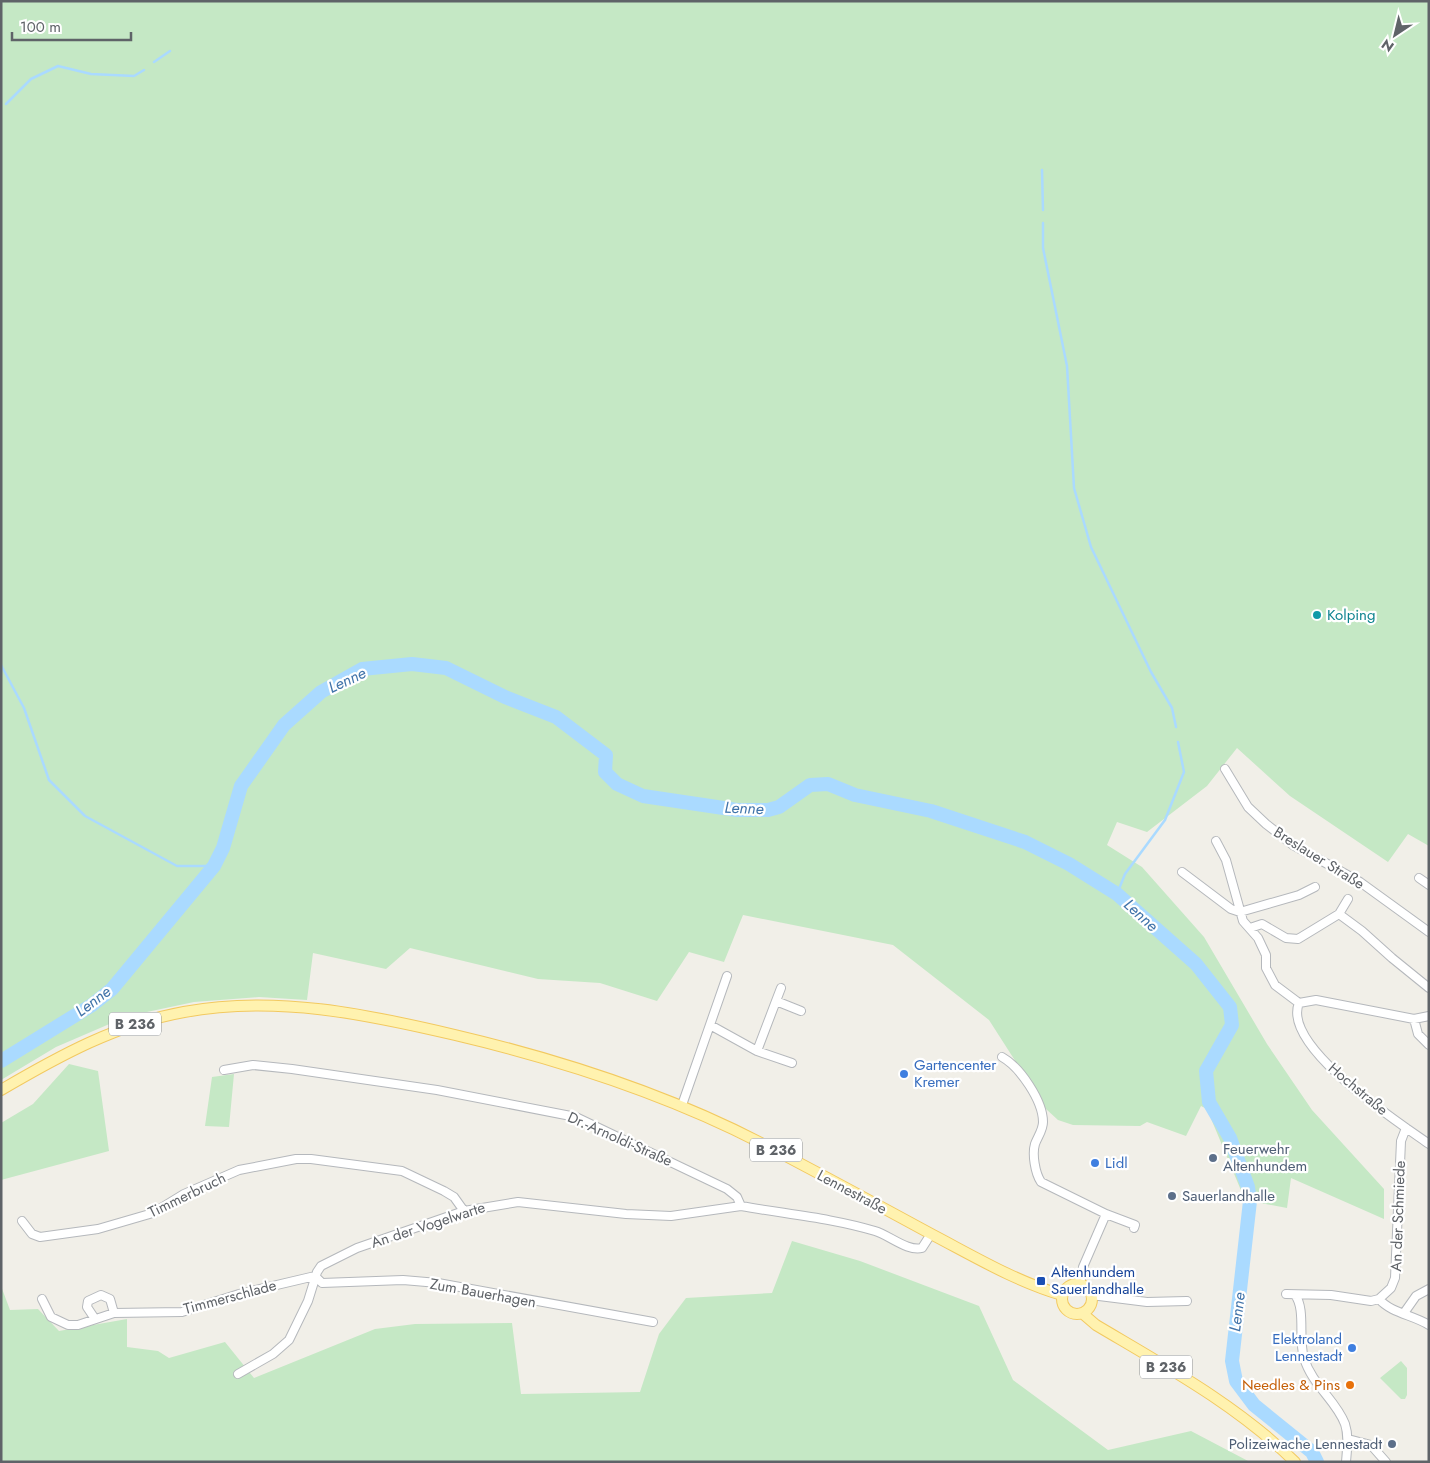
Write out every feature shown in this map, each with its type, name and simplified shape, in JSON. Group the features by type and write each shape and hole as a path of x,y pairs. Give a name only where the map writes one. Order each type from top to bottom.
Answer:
{"main road":[{"name":"Lennestraße","path":"1,1090 77,1047 143,1021 212,1007 263,1004 341,1011 423,1027 523,1051 614,1079 682,1105 760,1142 1005,1274 1062,1295"},
{"path":"1062,1295 1066,1287 1080,1284 1087,1288 1091,1295 1091,1304 1082,1313"},
{"name":"B 236","path":"1062,1295 1065,1309 1073,1314 1082,1313 1096,1325 1226,1405 1264,1433 1292,1459"}],"street":[{"name":"Breslauer Straße","path":"1225,769 1248,807 1266,824 1293,845 1360,882 1429,932"},
{"path":"1216,841 1226,860 1243,921 1250,928 1266,955 1266,968 1275,985 1299,1003 1316,1000 1414,1019 1429,1016"},
{"path":"1182,872 1231,909 1240,912 1299,895 1316,887"},
{"path":"1419,878 1429,885"},
{"path":"1250,928 1262,924 1286,938 1298,939 1338,914 1348,899"},
{"path":"1338,914 1362,930 1392,958 1429,988"},
{"path":"682,1105 727,976"},
{"path":"757,1051 781,988"},
{"path":"776,1001 801,1011"},
{"name":"Hochstraße","path":"1299,1003 1296,1015 1297,1022 1317,1053 1350,1086 1429,1144"},
{"path":"1414,1019 1418,1034 1429,1045"},
{"path":"710,1025 757,1051 792,1063"},
{"path":"1002,1057 1018,1069 1033,1092 1042,1114 1042,1131 1034,1149 1037,1177 1041,1182 1106,1214 1135,1225 1134,1228"},
{"name":"Dr.-Arnoldi-Straße","path":"224,1070 253,1065 292,1069 437,1090 576,1117 727,1189 736,1197 741,1206"},
{"name":"An der Schmiede","path":"1379,1299 1391,1288 1395,1278 1401,1141 1406,1128"},
{"name":"Timmerbruch","path":"22,1221 32,1234 40,1237 98,1229 160,1210 184,1194 239,1170 255,1169 280,1162 311,1159 383,1167 414,1175 454,1197 464,1211"},
{"name":"An der Vogelwarte","path":"315,1276 321,1266 357,1248 464,1211 518,1202 626,1214 671,1216 741,1206"},
{"path":"741,1206 870,1229 892,1237 912,1249 922,1248 932,1234"},
{"path":"1080,1284 1084,1267 1106,1214"},
{"path":"238,1374 273,1354 289,1340 308,1301 315,1276"},
{"name":"Timmerschlade","path":"42,1299 51,1317 58,1322 78,1325 114,1313 182,1312 238,1294 315,1276"},
{"name":"Zum Bauerhagen","path":"315,1276 322,1283 402,1280 438,1283 653,1322"},
{"path":"1404,1313 1416,1296 1429,1289"},
{"path":"1286,1294 1379,1299 1385,1306 1429,1325"},
{"path":"95,1319 87,1307 88,1301 101,1295 110,1299 114,1313"},
{"path":"1091,1295 1147,1302 1188,1301"},
{"path":"1295,1295 1301,1305 1300,1328 1304,1358 1318,1387 1342,1418 1348,1439 1346,1462"},
{"path":"1348,1439 1371,1445 1386,1462"}],"green space":[{"path":"1,1 1429,1 1429,846 1408,834 1388,862 1290,796 1237,748 1207,786 1147,832 1117,822 1107,845 1142,867 1204,937 1267,1044 1312,1110 1384,1189 1384,1219 1291,1178 1287,1208 1245,1200 1207,1109 1201,1106 1186,1136 1147,1122 1140,1126 1073,1125 1058,1120 1046,1109 989,1020 893,945 743,915 724,962 689,952 657,1001 600,983 538,979 410,948 386,969 313,953 307,1000 259,997 194,1002 128,1016 56,1047 1,1080"},
{"path":"69,1064 98,1071 109,1151 1,1180 1,1123 33,1104"},
{"path":"234,1074 229,1127 205,1126 212,1077"},
{"path":"792,1241 860,1261 979,1306 1013,1380 1108,1450 1191,1431 1250,1462 1,1462 1,1286 10,1310 38,1309 59,1331 127,1319 127,1347 158,1351 169,1358 225,1342 254,1378 375,1329 415,1324 512,1323 521,1394 640,1392 659,1334 686,1298 772,1293"},
{"path":"1401,1361 1407,1368 1407,1395 1405,1399 1401,1399 1380,1378"}],"waterway":[{"path":"154,62 170,51"},
{"path":"6,104 31,79 58,66 91,74 134,76 144,70"},
{"path":"1042,170 1043,210"},
{"path":"1043,223 1043,248 1067,366 1074,488 1091,547 1151,672 1172,708 1176,727"},
{"name":"Lenne","path":"1,1061 92,1005 112,989 214,866 223,848 241,786 284,725 321,692 362,669 412,664 446,668 505,697 556,717 606,755 605,772 617,784 643,796 737,810 768,810 779,807 810,785 828,784 855,795 931,811 1025,842 1069,864 1117,894 1196,964 1230,1007 1232,1025 1206,1071 1209,1102 1230,1138 1248,1187 1250,1201 1232,1361 1236,1381 1254,1405 1312,1452 1317,1462"},
{"path":"1,665 24,708 49,780 85,816 177,866 214,866"},
{"path":"1117,894 1125,874 1165,820 1184,772 1178,742"}],"place":[{"name":"Kolping","path":"1317,615"},
{"name":"Gartencenter Kremer","path":"904,1074"},
{"name":"Feuerwehr Altenhundem","path":"1213,1158"},
{"name":"Lidl","path":"1095,1163"},
{"name":"Sauerlandhalle","path":"1172,1196"},
{"name":"Altenhundem Sauerlandhalle","path":"1041,1281"},
{"name":"Elektroland Lennestadt","path":"1352,1348"},
{"name":"Needles & Pins","path":"1350,1385"},
{"name":"Polizeiwache Lennestadt","path":"1392,1444"}]}
